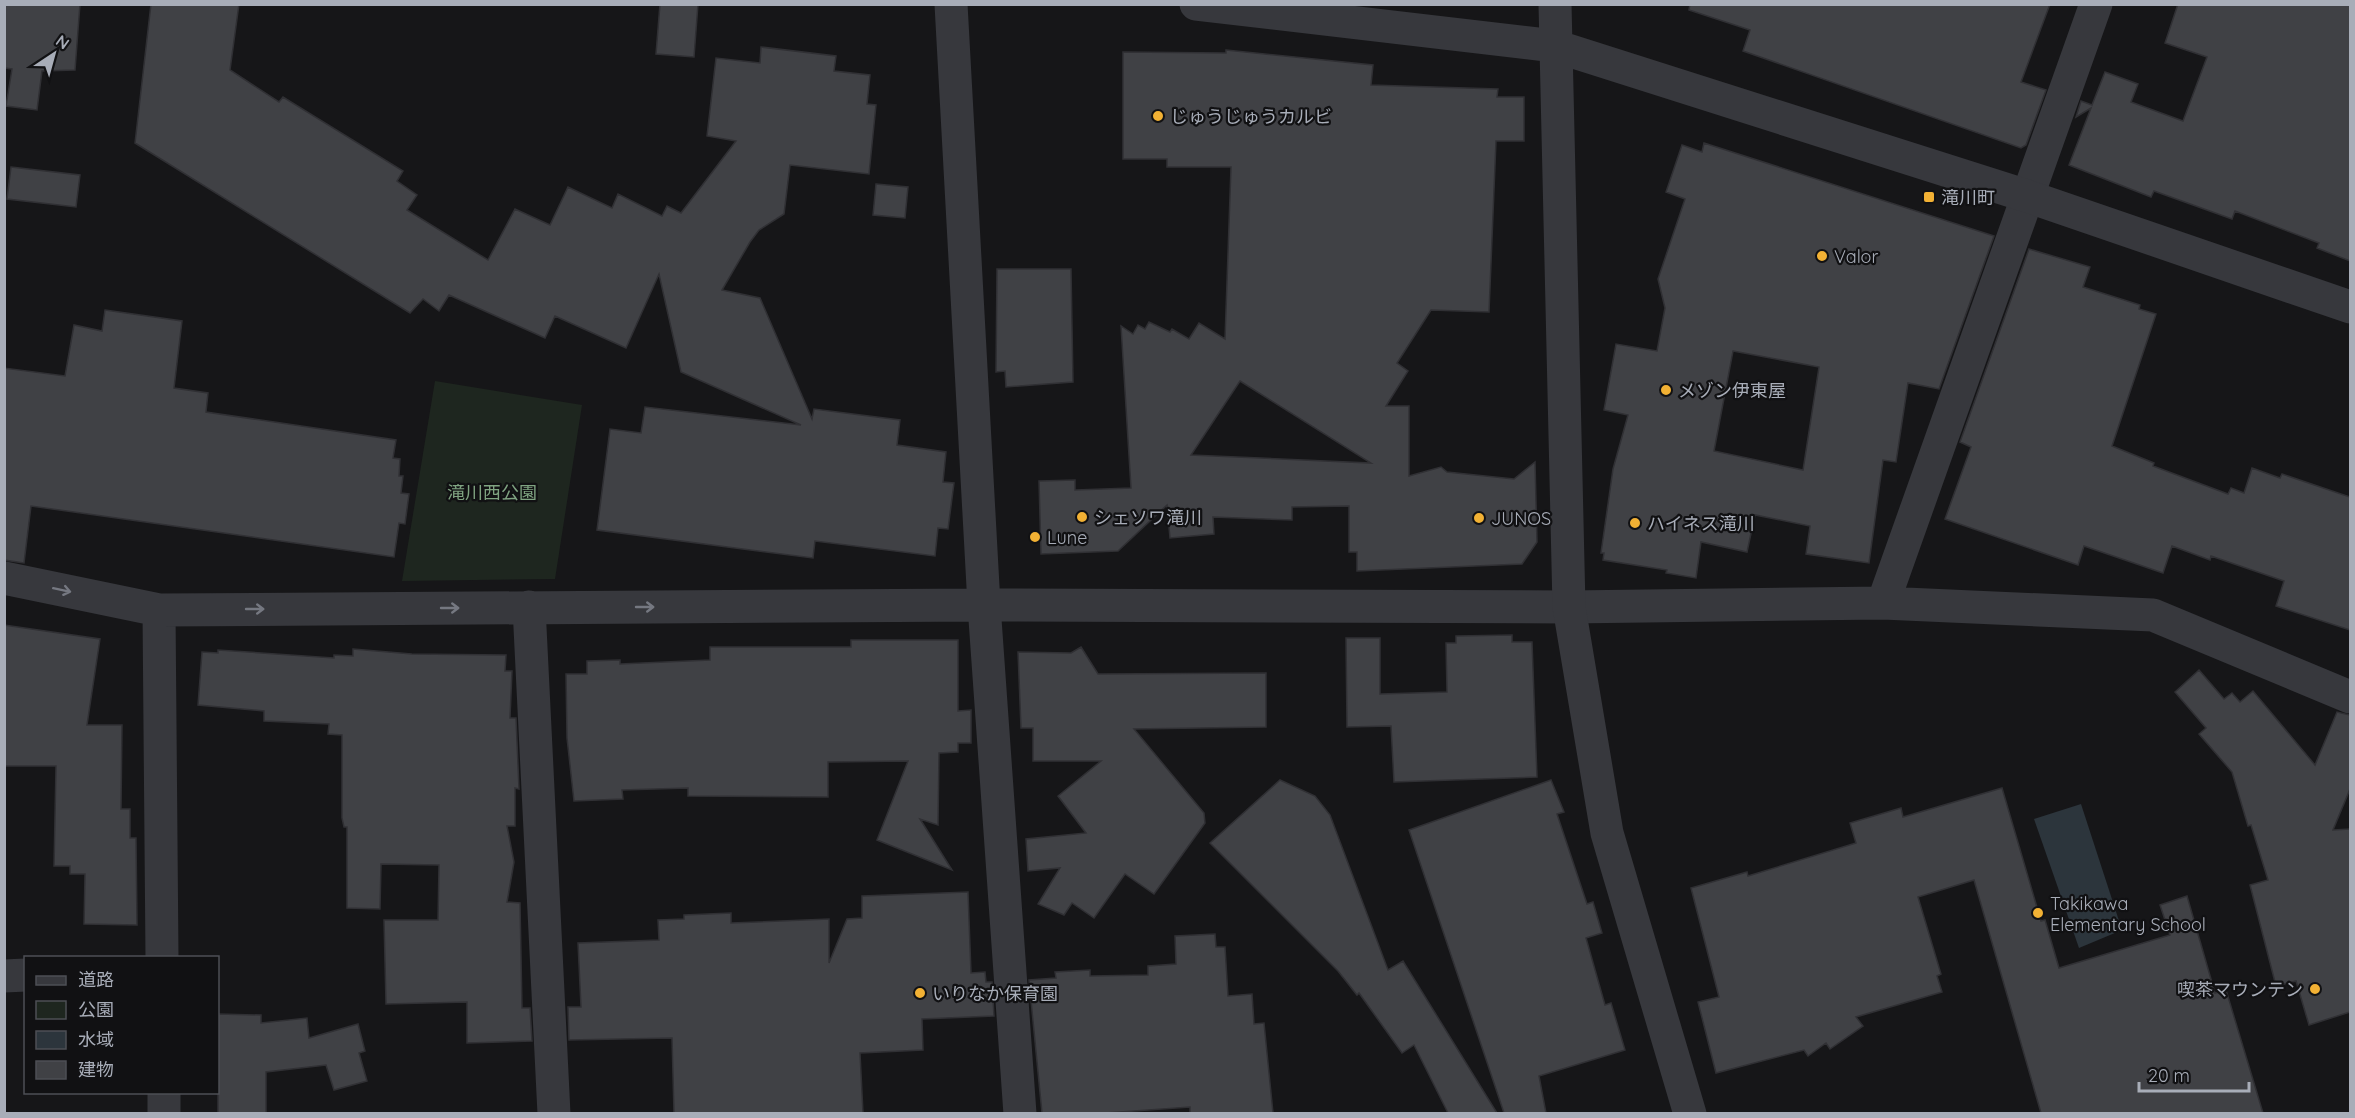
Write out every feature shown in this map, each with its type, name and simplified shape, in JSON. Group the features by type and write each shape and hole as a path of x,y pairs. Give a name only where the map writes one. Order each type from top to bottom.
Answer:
{"street":[{"path":"951,4 984,605 1020,1113"},
{"path":"1196,4 1555,46 2027,196 2350,307"},
{"path":"1555,4 1569,607 1607,833 1690,1113"},
{"path":"1883,603 2096,4"},
{"path":"4,578 159,610 984,605 1569,607 1883,603 2153,615 2350,697"},
{"path":"529,607 554,1113"},
{"path":"159,610 162,956"},
{"path":"4,976 24,975"},
{"path":"164,1094 164,1113"}],"green space":[{"name":"滝川西公園","path":"435,381 582,405 555,579 402,581"}],"water":[{"path":"2081,804 2122,930 2079,948 2034,819"}],"building":[{"path":"4,4 80,4 75,70 42,71 37,110 6,106 12,69 4,68"},
{"path":"151,4 239,4 230,70 279,102 283,97 403,171 397,181 417,195 407,210 488,260 515,209 550,225 568,187 612,208 618,194 662,216 667,206 681,213 736,141 707,136 716,58 760,63 761,47 836,56 834,71 870,75 867,104 876,105 869,174 790,165 784,214 759,230 722,290 760,298 812,419 814,409 900,420 897,445 946,452 943,482 954,483 948,529 938,528 935,556 815,541 813,558 597,530 610,429 641,433 645,407 801,425 681,372 659,274 626,348 555,316 545,338 449,295 439,311 423,299 410,313 135,143"},
{"path":"660,4 698,4 694,57 656,54"},
{"path":"1690,4 2050,4 2021,82 2046,90 2026,145 2021,148 1743,51 1750,30 1689,10"},
{"path":"2178,4 2350,4 2350,261 2317,248 2319,243 2235,211 2232,219 2154,191 2151,197 2069,165 2091,108 2076,117 2081,101 2092,105 2105,72 2138,84 2131,102 2183,121 2207,57 2165,43"},
{"path":"1226,50 1373,65 1371,85 1498,89 1497,97 1524,97 1524,141 1496,141 1489,312 1431,310 1397,363 1408,371 1386,406 1409,406 1409,476 1441,467 1447,472 1514,479 1535,462 1537,542 1522,564 1357,571 1357,552 1349,552 1349,506 1292,507 1292,520 1213,517 1214,534 1170,538 1167,505 1118,551 1041,554 1039,481 1075,480 1075,490 1131,488 1121,326 1133,334 1138,325 1145,329 1149,322 1170,332 1172,329 1189,339 1199,323 1225,339 1231,167 1167,167 1167,159 1123,159 1123,52 1226,53","holes":["1240,381 1371,463 1191,455"]},
{"path":"1704,143 1994,236 1939,389 1908,383 1896,462 1883,460 1869,563 1806,554 1810,526 1755,515 1747,552 1701,542 1696,578 1666,573 1667,570 1603,560 1604,553 1601,553 1613,469 1628,415 1604,410 1616,344 1657,351 1665,308 1658,279 1685,199 1666,192 1682,145 1702,152","holes":["1733,351 1819,367 1803,470 1714,451"]},
{"path":"11,167 80,175 76,207 7,199"},
{"path":"876,184 908,187 905,218 873,215"},
{"path":"2029,249 2090,267 2083,287 2140,305 2139,309 2156,314 2112,446 2154,463 2153,466 2228,494 2231,488 2244,493 2252,468 2280,478 2282,474 2350,497 2350,630 2276,606 2284,581 2211,556 2210,560 2172,546 2163,573 2084,546 2078,565 1945,519 1971,447 1960,442"},
{"path":"997,269 1071,269 1073,382 1006,387 1005,371 996,372"},
{"path":"105,310 182,321 174,388 208,393 206,412 396,440 393,458 400,459 399,476 403,476 401,493 409,494 405,524 399,523 394,557 31,506 24,563 4,560 4,368 65,376 74,325 102,331"},
{"path":"4,625 100,639 87,725 122,725 121,809 130,809 130,838 136,838 137,925 84,924 85,874 70,874 70,866 54,866 56,766 4,766"},
{"path":"1512,635 1512,642 1532,642 1537,777 1394,782 1391,726 1347,727 1346,638 1380,638 1380,694 1447,692 1446,643 1456,643 1456,636"},
{"path":"851,640 958,640 958,711 971,710 971,743 958,743 958,752 939,753 938,825 920,819 952,870 877,840 908,761 828,762 828,797 688,796 688,788 622,790 623,799 574,801 567,738 566,674 587,674 587,661 620,660 620,664 710,660 710,647 851,647"},
{"path":"1081,647 1098,674 1266,673 1266,727 1134,729 1204,813 1205,823 1154,894 1125,874 1094,918 1072,903 1064,915 1038,904 1060,868 1028,871 1026,839 1086,833 1058,796 1101,761 1033,761 1033,728 1021,728 1018,652 1071,653"},
{"path":"353,649 412,654 506,655 505,671 512,671 510,718 516,718 519,789 515,788 515,826 507,826 514,862 507,902 520,903 522,1008 530,1008 532,1041 467,1043 467,1002 386,1004 384,920 438,920 439,865 381,864 380,909 347,908 347,827 344,827 342,818 342,735 328,734 329,724 264,721 264,711 198,705 202,652 218,653 218,650 334,658 334,655 353,656"},
{"path":"2199,670 2224,699 2232,693 2240,702 2253,691 2315,765 2337,712 2350,715 2350,789 2333,830 2350,829 2350,1012 2309,1025 2296,981 2276,986 2250,885 2268,880 2251,825 2248,826 2232,772 2199,734 2206,728 2175,692"},
{"path":"1280,780 1315,796 1330,815 1388,970 1403,961 1497,1113 1448,1113 1414,1045 1402,1053 1359,993 1357,995 1338,971 1210,843"},
{"path":"1551,780 1564,812 1557,814 1587,904 1593,902 1602,933 1586,938 1605,1005 1611,1003 1625,1050 1539,1076 1546,1113 1504,1113 1409,830"},
{"path":"2002,788 2041,921 2045,920 2059,968 2170,935 2160,905 2187,896 2215,993 2226,990 2263,1113 2041,1113 1974,880 1918,897 1941,974 1937,976 1942,992 1856,1017 1863,1026 1830,1049 1826,1043 1808,1056 1804,1050 1716,1073 1698,1002 1719,997 1691,888 1747,872 1748,876 1856,843 1850,823 1901,808 1903,817"},
{"path":"968,892 971,973 985,972 986,982 992,982 994,1016 922,1019 923,1050 860,1053 863,1113 674,1113 672,1038 569,1040 568,1007 581,1007 578,943 659,940 658,920 684,919 684,915 731,913 731,923 829,919 829,963 847,919 862,918 862,896"},
{"path":"1215,934 1216,947 1225,947 1228,996 1252,994 1254,1024 1264,1023 1273,1113 1190,1113 1190,1107 1106,1113 1042,1113 1029,980 1056,978 1055,972 1090,970 1090,976 1148,975 1148,966 1176,964 1175,936"},
{"path":"219,1014 261,1015 261,1023 307,1018 309,1038 358,1024 365,1051 359,1053 367,1081 334,1090 326,1065 266,1072 266,1113 218,1113"}],"place":[{"name":"じゅうじゅうカルビ","path":"1158,116"},
{"name":"滝川町","path":"1929,197"},
{"name":"Valor","path":"1822,256"},
{"name":"メゾン伊東屋","path":"1666,390"},
{"name":"シェソワ滝川","path":"1082,517"},
{"name":"JUNOS","path":"1479,518"},
{"name":"ハイネス滝川","path":"1635,523"},
{"name":"Lune","path":"1035,537"},
{"name":"Takikawa Elementary School","path":"2038,913"},
{"name":"喫茶マウンテン","path":"2315,989"},
{"name":"いりなか保育園","path":"920,993"}]}
